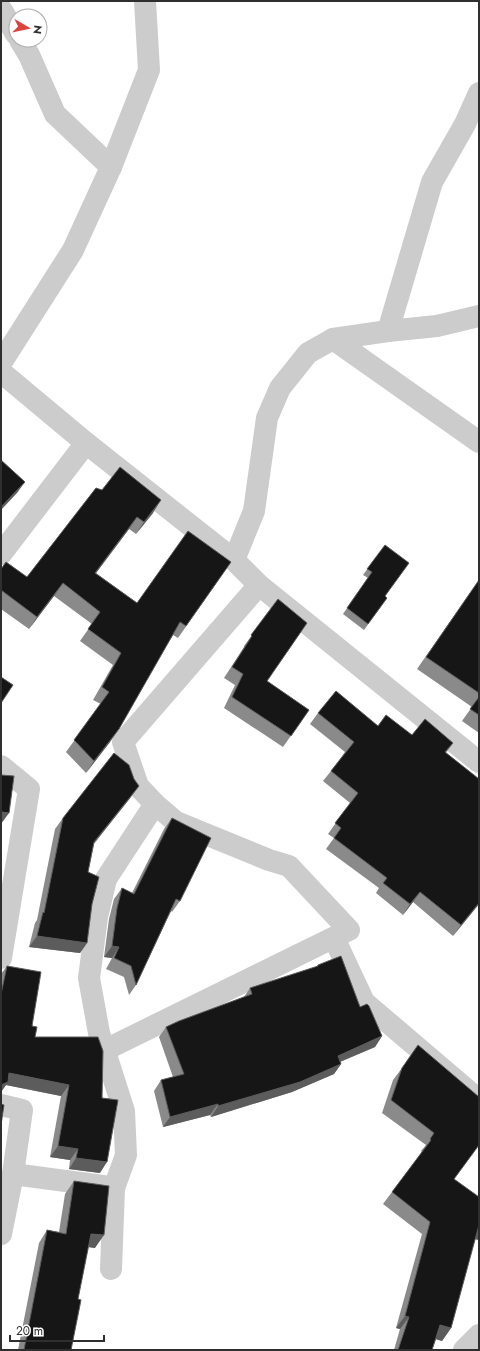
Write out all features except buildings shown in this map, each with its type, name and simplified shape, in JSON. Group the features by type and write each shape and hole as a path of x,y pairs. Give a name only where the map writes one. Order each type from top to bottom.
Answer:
{"street":[{"path":"1,364 73,250 111,167 149,70 146,1"},
{"path":"1,9 8,21"},
{"path":"25,48 55,114 111,167"},
{"path":"388,331 432,182 472,126 479,93"},
{"path":"234,560 254,510 268,418 280,388 308,353 333,339 437,326 479,316"},
{"path":"333,339 479,442"},
{"path":"1,372 86,443 234,560 259,585 479,762"},
{"path":"1,554 86,443"},
{"path":"105,1050 348,930 289,866 269,860 176,822 155,804 138,786 123,742 259,585"},
{"path":"1,766 29,789 1,958"},
{"path":"110,1269 114,1188 126,1155 124,1111 99,1033 89,978 97,917 106,879 155,804"},
{"path":"334,938 364,1002 479,1100"},
{"path":"1,1105 22,1110 13,1174 1,1234"},
{"path":"13,1174 114,1188"},
{"path":"464,1350 479,1335"}]}
